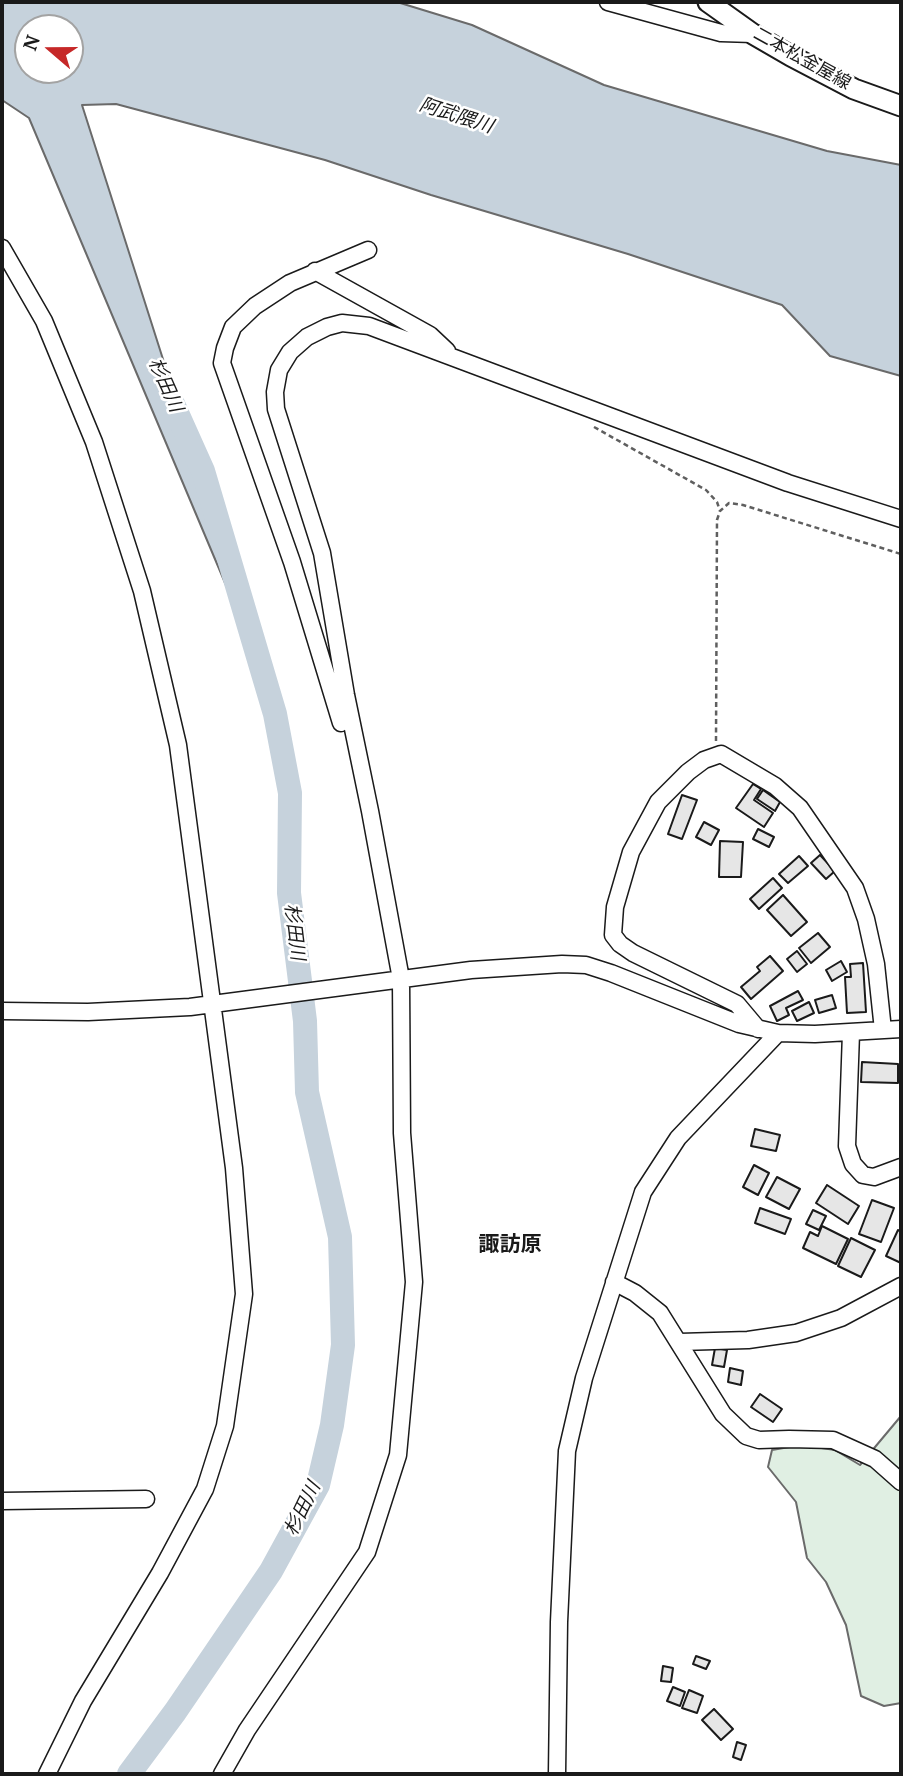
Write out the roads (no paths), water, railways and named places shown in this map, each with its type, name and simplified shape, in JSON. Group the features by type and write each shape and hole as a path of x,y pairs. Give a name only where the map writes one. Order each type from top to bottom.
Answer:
{"main road":[{"name":"二本松金屋線","path":"708,2 753,34 854,89 901,106"}],"street":[{"path":"608,2 721,33 753,34"},
{"path":"2,248 44,321 94,442 142,591 178,745 219,1002 244,1294 225,1426 205,1489 160,1573 83,1700 47,1774"},
{"path":"357,749 342,726 292,562 222,363 233,327 255,306 290,283 368,250"},
{"path":"315,271 430,335 452,356"},
{"path":"222,1774 247,1730 367,1552 398,1455 414,1282 402,1133 401,979 346,695 322,553 276,409 275,392 279,370 290,352 307,337 327,327 342,323 369,326 788,484 901,519"},
{"path":"758,1029 737,1004 633,953 613,935 615,907 631,852 659,802 696,766 721,754 775,786 800,808 855,888 866,919 876,964 883,1030"},
{"path":"2,1011 88,1012 190,1007 532,964 586,965 739,1024 778,1034 901,1029"},
{"path":"851,1033 847,1146 853,1164 863,1175 874,1177 901,1167"},
{"path":"557,1774 559,1622 567,1451 584,1378 643,1192 678,1138 778,1034"},
{"path":"614,1282 635,1293 660,1313 723,1414 746,1436 759,1440 833,1440 874,1459 901,1482"},
{"path":"680,1342 748,1340 796,1333 841,1318 901,1286"},
{"path":"2,1501 146,1499"}],"water":[{"name":"阿武隈川","path":"2,2 397,2 472,25 604,85 827,151 901,165 901,376 830,356 782,305 628,254 325,160 116,104 82,105 263,673 29,118 2,100"}],"waterway":[{"name":"杉田川","path":"129,1774 175,1712 271,1571 318,1485 332,1425 343,1345 340,1237 307,1092 305,1021 289,893 290,793 275,714 203,471 173,404"}],"district":[{"name":"諏訪原","path":"510,1245"}]}
